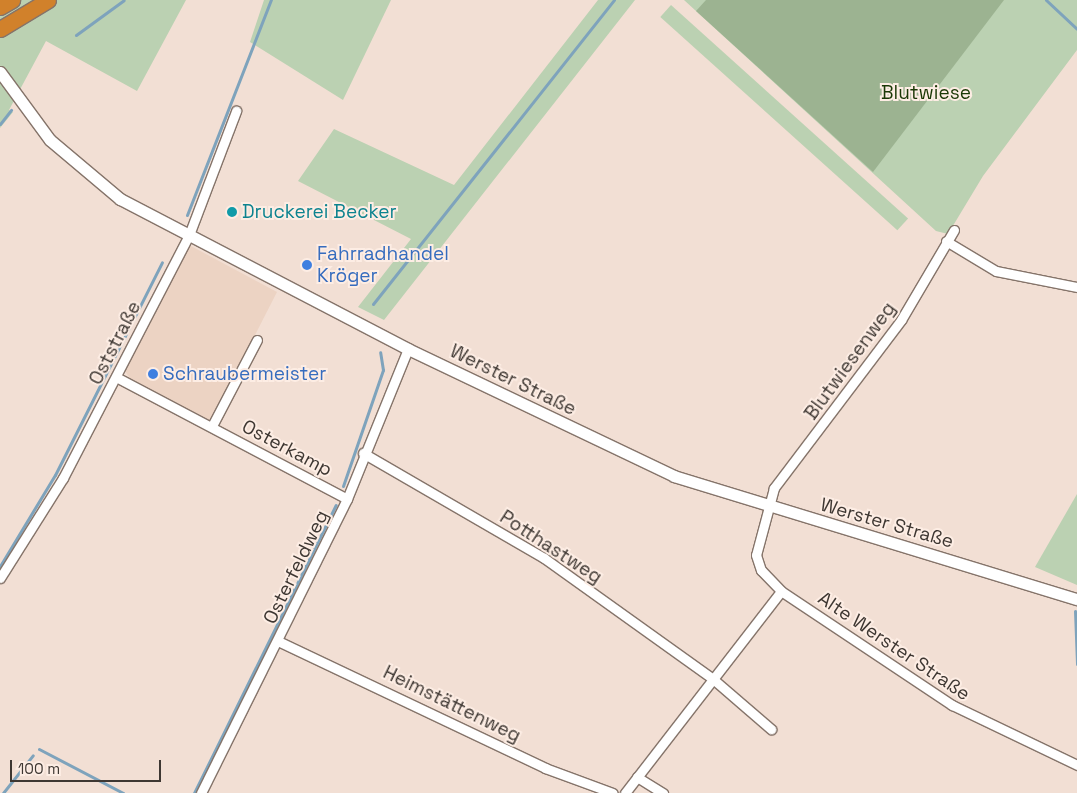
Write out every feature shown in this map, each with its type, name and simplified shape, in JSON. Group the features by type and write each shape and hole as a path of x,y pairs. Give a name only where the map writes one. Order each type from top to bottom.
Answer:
{"highway":[{"path":"0,7 12,0"},
{"path":"2,28 48,0"}],"main road":[{"name":"Werster Straße","path":"0,72 39,128 86,173 120,199 408,349 642,462 766,506 1077,599"}],"street":[{"name":"Oststraße","path":"0,578 63,478 189,235 236,111"},
{"name":"Blutwiesenweg","path":"766,506 774,488 901,320 954,230"},
{"path":"946,242 996,271 1077,287"},
{"name":"Osterkamp","path":"212,426 257,340"},
{"name":"Osterfeldweg","path":"201,793 347,499 363,453 408,349"},
{"name":"Osterkamp","path":"116,377 212,426 347,499"},
{"name":"Potthastweg","path":"363,453 544,558 712,679 771,728"},
{"name":"Alte Werster Straße","path":"766,506 756,555 761,570 781,590 952,705 1077,765"},
{"path":"625,793 781,590"},
{"name":"Heimstättenweg","path":"278,641 545,768 613,793"},
{"path":"637,778 663,793"}],"shaded area":[{"path":"189,245 277,292 211,421 131,380 125,371"}],"green space":[{"path":"0,0 186,0 137,91 46,41 9,110 13,112 0,128"},
{"path":"264,0 391,0 343,100 250,42"},
{"path":"598,0 635,0 384,320 358,307 411,239 298,181 334,129 454,185"},
{"name":"Blutwiese","path":"684,0 1077,0 1077,50 983,176 948,234 936,231"},
{"path":"706,0 1004,0 873,172 696,11"},
{"path":"671,5 908,218 897,230 660,17"},
{"path":"1077,494 1077,585 1035,567"}],"waterway":[{"path":"76,35 124,0"},
{"path":"187,215 271,0"},
{"path":"373,304 614,0"},
{"path":"1046,0 1077,29"},
{"path":"0,124 11,110"},
{"path":"0,566 55,475 162,262"},
{"path":"343,486 383,370 380,352"},
{"path":"194,793 336,505"},
{"path":"1075,611 1077,664"},
{"path":"39,749 123,793"},
{"path":"3,793 33,755"}],"place":[{"name":"Druckerei Becker","path":"232,212"},
{"name":"Fahrradhandel Kröger","path":"307,265"},
{"name":"Schraubermeister","path":"153,374"}]}
